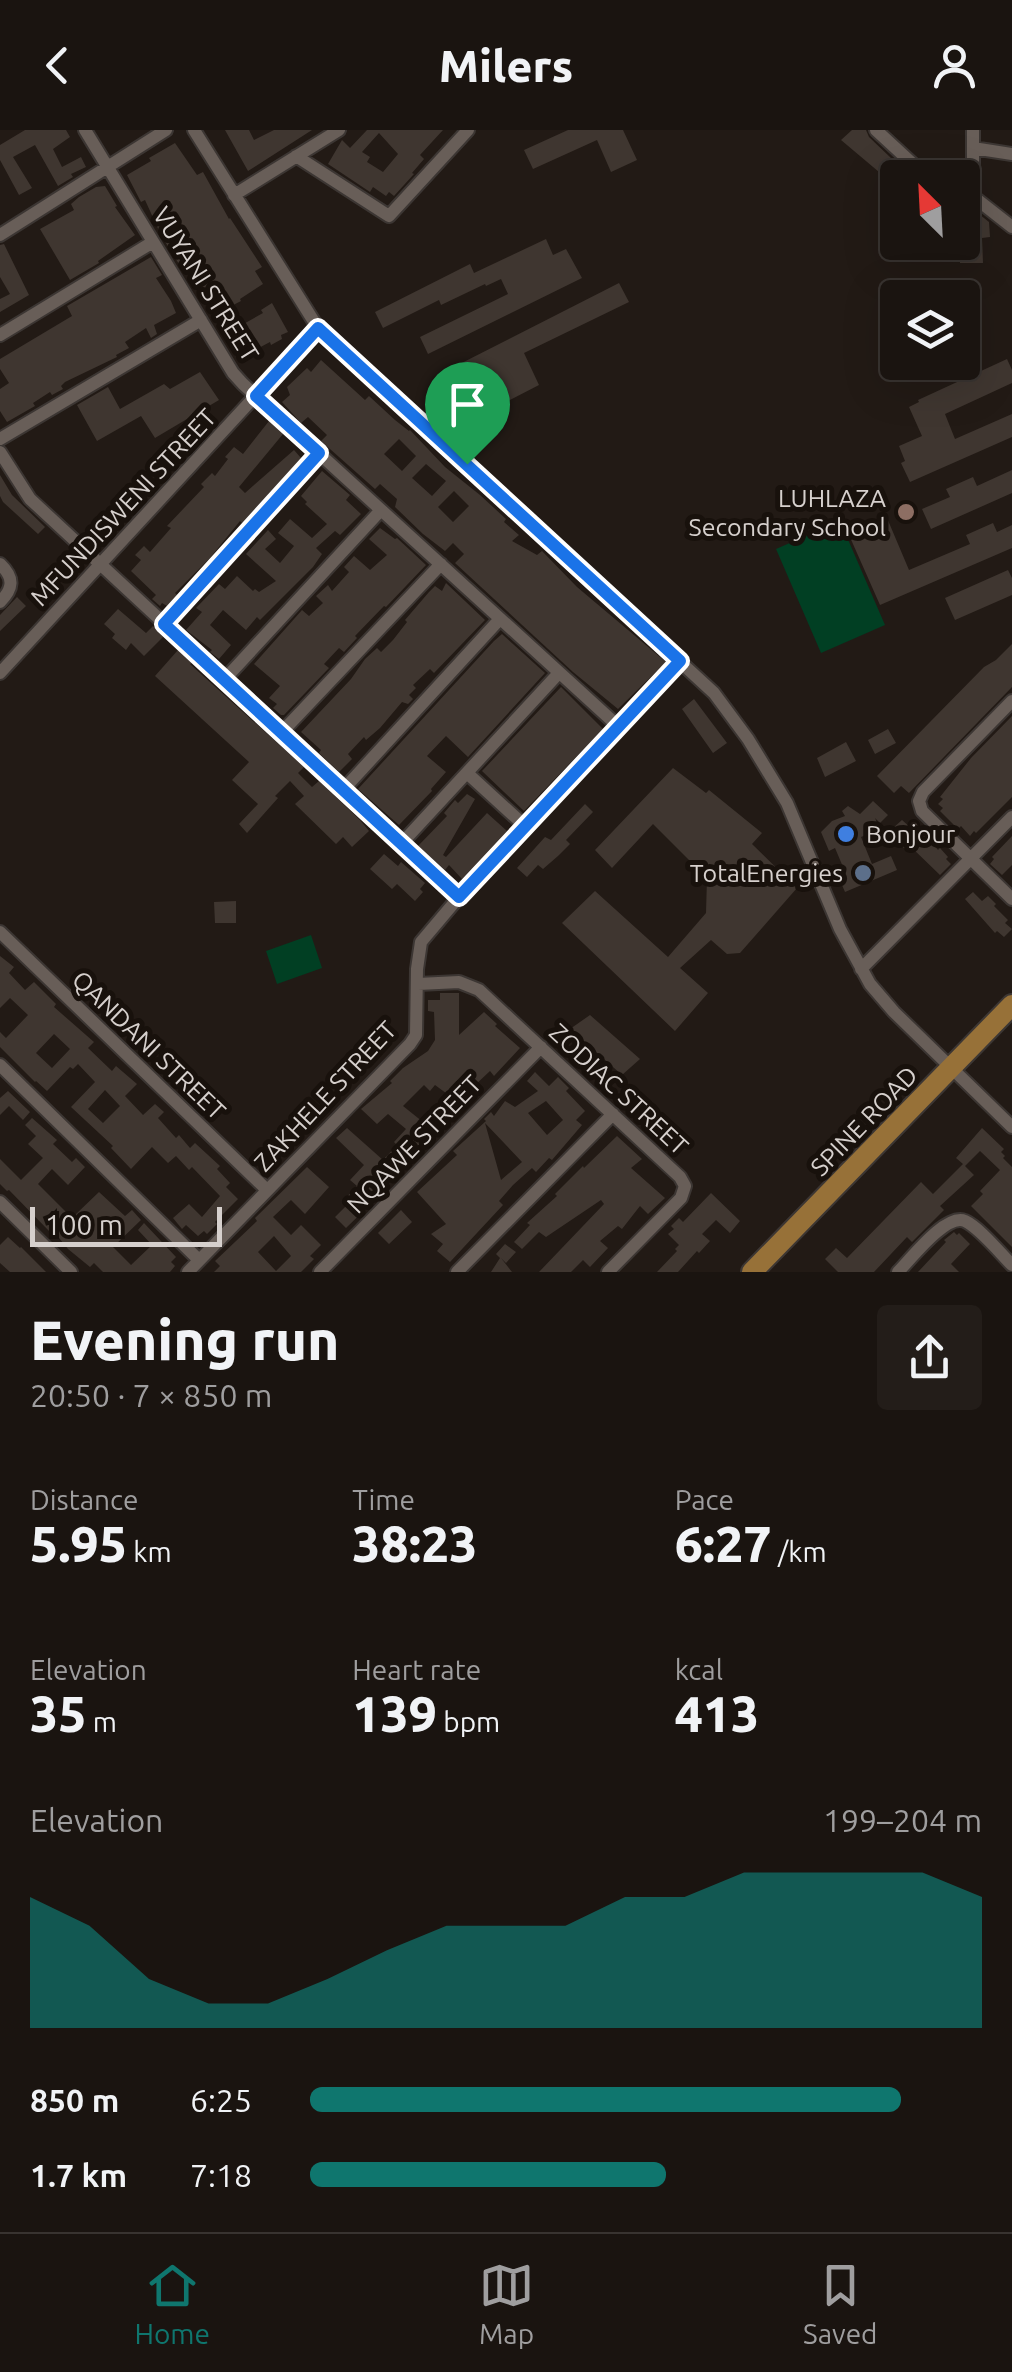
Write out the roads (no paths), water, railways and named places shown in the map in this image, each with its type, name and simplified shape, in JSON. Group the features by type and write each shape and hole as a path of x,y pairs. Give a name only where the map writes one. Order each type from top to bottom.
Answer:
{"main road":[{"name":"SPINE ROAD","path":"752,1272 1012,1005"}],"street":[{"name":"VUYANI STREET","path":"86,130 232,372 618,727"},
{"path":"0,235 166,130"},
{"path":"194,130 318,328 714,693 748,739 786,802 840,929 870,984 1012,1127"},
{"path":"234,195 339,130"},
{"path":"296,156 389,216 468,130"},
{"path":"877,130 909,160"},
{"path":"973,130 974,160"},
{"path":"974,148 1012,154"},
{"path":"980,206 1012,227"},
{"path":"0,334 154,242"},
{"path":"0,439 200,320"},
{"name":"MFUNDISWENI STREET","path":"0,673 318,328"},
{"path":"0,452 30,499 459,897"},
{"path":"164,624 319,453"},
{"path":"224,680 381,510"},
{"path":"0,564 12,582 9,593 0,602"},
{"path":"282,733 441,564"},
{"path":"343,790 499,620"},
{"name":"ZAKHELE STREET","path":"188,1272 410,1044 416,1036 421,942 680,661"},
{"path":"401,844 558,674"},
{"path":"1012,701 923,792 919,801 922,810 1012,899"},
{"path":"466,773 525,826"},
{"path":"861,969 1012,817"},
{"name":"QANDANI STREET","path":"0,932 267,1190"},
{"name":"ZODIAC STREET","path":"418,984 459,982 479,990 680,1177 685,1186 681,1198 608,1272"},
{"name":"NQAWE STREET","path":"320,1272 541,1047"},
{"path":"0,1065 199,1260"},
{"path":"457,1272 613,1114"},
{"path":"0,1202 71,1272"},
{"path":"898,1272 946,1224 957,1219 968,1222 1012,1265"}],"place":[{"name":"LUHLAZA Secondary School","path":"906,512"},
{"name":"Bonjour","path":"846,834"},
{"name":"TotalEnergies","path":"863,873"}]}
